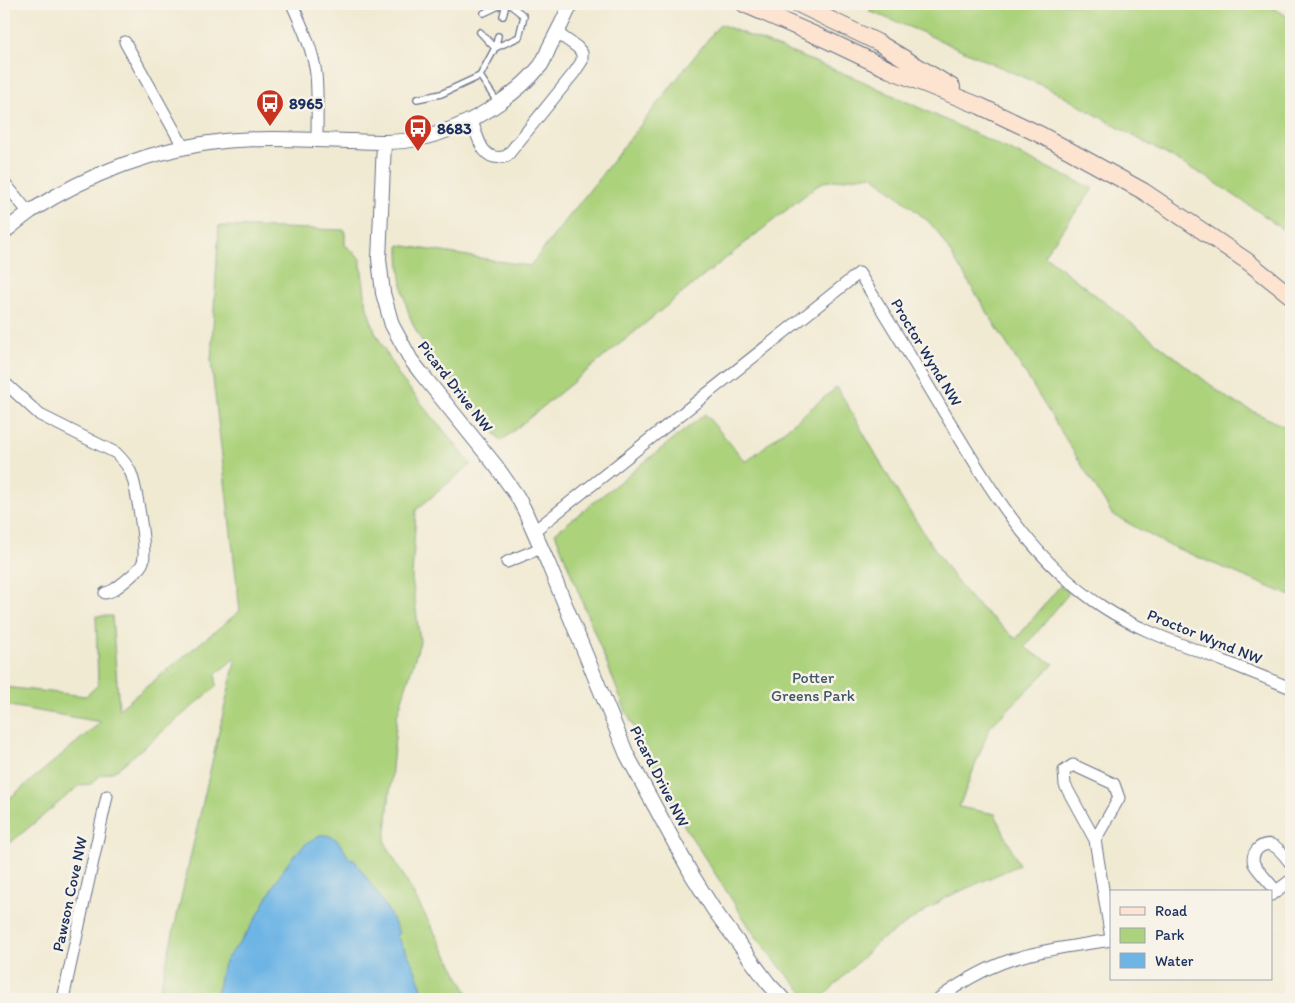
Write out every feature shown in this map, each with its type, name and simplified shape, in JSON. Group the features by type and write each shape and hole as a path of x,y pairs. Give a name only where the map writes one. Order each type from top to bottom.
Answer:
{"main road":[{"path":"744,4 890,70 980,106 1041,135 1144,191 1247,261 1291,296"},
{"path":"798,4 877,42 972,99 980,106"}],"street":[{"path":"292,4 309,45 316,72 318,98 317,140"},
{"path":"4,232 29,212 59,194 108,171 152,156 184,148 224,141 264,139 384,142 415,139 472,120 488,111 526,82 542,63 571,4"},
{"path":"472,120 486,154 500,158 507,156 582,61 582,53 577,47 557,33"},
{"path":"125,42 184,148"},
{"name":"Picard Drive NW","path":"384,142 380,259 383,293 392,325 421,373 508,482 524,509 632,763 692,875 714,910 768,983 783,999"},
{"path":"4,182 29,212"},
{"name":"Proctor Wynd NW","path":"534,531 859,273 992,491 1021,532 1053,567 1085,594 1132,624 1291,688"},
{"path":"4,382 40,414 116,453 126,462 131,472 135,483 144,543 143,563 115,589 105,593"},
{"path":"507,562 541,548"},
{"path":"1096,840 1119,798 1114,784 1073,765 1064,771 1065,785 1096,840 1110,932"},
{"name":"Pawson Cove NW","path":"63,999 107,796"},
{"path":"1272,890 1254,864 1253,858 1259,847 1270,845 1277,848 1291,864"},
{"path":"1274,893 1291,880"},
{"path":"938,999 958,984 989,968 1018,957 1110,939"}],"lane":[{"path":"484,12 506,4"},
{"path":"503,16 506,4"},
{"path":"495,48 519,37 524,16 506,4"},
{"path":"480,32 495,48"},
{"path":"417,99 441,94 480,76 495,48 498,36"},
{"path":"480,76 498,103"}],"green space":[{"path":"876,4 1268,4 1291,19 1291,236 1210,179 1052,90 869,11"},
{"path":"720,24 860,80 1093,189 1044,255 1230,400 1291,430 1291,596 1164,543 1112,514 937,231 928,221 872,175 823,182 814,188 501,441 435,361 419,336 410,317 403,291 399,245 530,266"},
{"path":"219,226 345,230 345,245 360,258 367,308 375,332 399,376 471,464 416,510 412,578 420,642 397,716 385,842 471,999 158,999 236,657 216,674 216,687 115,771 101,775 91,784 80,785 4,848 4,803 101,722 4,705 4,687 86,696 98,685 96,616 112,616 119,709 240,611 211,361"},
{"name":"Potter Greens Park","path":"837,387 902,500 954,578 973,601 1016,639 1060,586 1069,593 1025,647 1054,664 990,727 959,807 995,814 1019,865 945,898 878,942 821,999 809,999 754,934 685,827 624,707 555,533 705,414 746,462"}],"water":[{"path":"320,835 331,836 338,842 350,859 353,858 384,904 395,923 399,933 396,935 411,960 422,988 418,991 420,999 216,999 221,973 227,958 249,929 280,874 297,852 308,842"}],"place":[{"name":"8965","path":"270,127"},
{"name":"8683","path":"418,152"}]}
